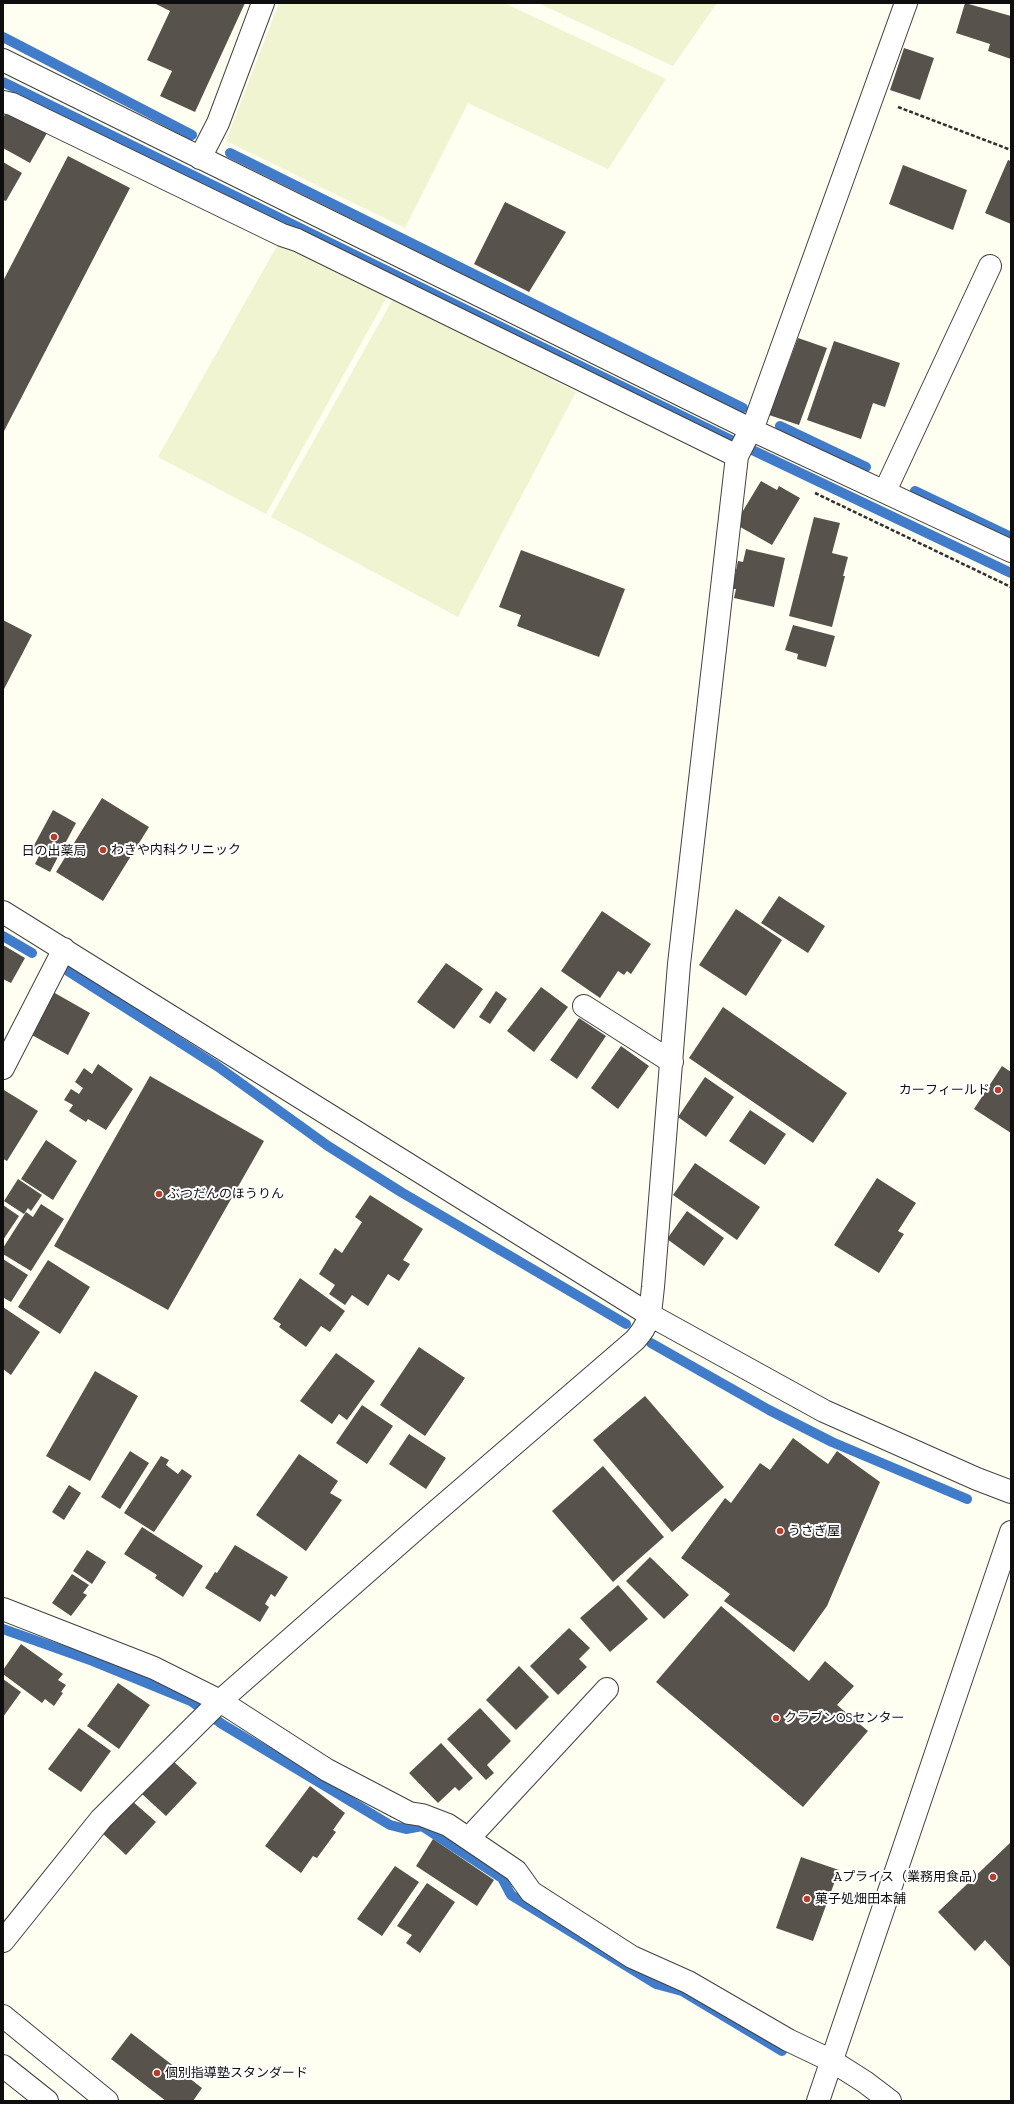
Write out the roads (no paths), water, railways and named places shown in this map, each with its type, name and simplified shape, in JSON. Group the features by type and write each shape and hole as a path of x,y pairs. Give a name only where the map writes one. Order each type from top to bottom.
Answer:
{"street":[{"path":"200,158 218,123 263,3"},
{"path":"3,1941 101,1819 212,1710 425,1521 635,1340 647,1327 650,1315 679,964 743,444 758,411 873,98 906,3"},
{"path":"3,60 200,158 743,444"},
{"path":"3,102 12,104 282,235 297,240 743,444 885,492 1011,551"},
{"path":"885,492 990,266"},
{"path":"3,912 650,1315 824,1411 977,1479 1011,1492"},
{"path":"3,1068 64,949"},
{"path":"584,1006 672,1062"},
{"path":"818,2101 1011,1532"},
{"path":"3,1608 154,1668 212,1710 409,1813 422,1815 448,1825 516,1871 532,1892 632,1957 688,1982 788,2040 832,2061 865,2082 890,2101"},
{"path":"469,1838 607,1689"},
{"path":"3,2016 107,2101"},
{"path":"3,2066 47,2101"}],"waterway":[{"path":"3,37 192,135"},
{"path":"3,82 727,438 1011,573"},
{"path":"230,153 743,408"},
{"path":"780,426 866,467"},
{"path":"915,491 1011,537"},
{"path":"3,936 32,953"},
{"path":"68,971 217,1066 328,1146 401,1192 626,1324"},
{"path":"651,1343 769,1410 832,1442 967,1499"},
{"path":"3,1629 93,1661 191,1701 222,1724 390,1825 406,1829 422,1826 502,1878 511,1895 656,1984 682,1991 782,2051"}],"place":[{"name":"日の出薬局","path":"54,837"},
{"name":"わきや内科クリニック","path":"103,850"},
{"name":"カーフィールド","path":"998,1090"},
{"name":"ぶつだんのほうりん","path":"159,1194"},
{"name":"うさぎ屋","path":"780,1531"},
{"name":"クラブンOSセンター","path":"776,1718"},
{"name":"Aプライス（業務用食品）","path":"993,1877"},
{"name":"菓子処畑田本舗","path":"807,1899"},
{"name":"個別指導塾スタンダード","path":"157,2073"}]}
